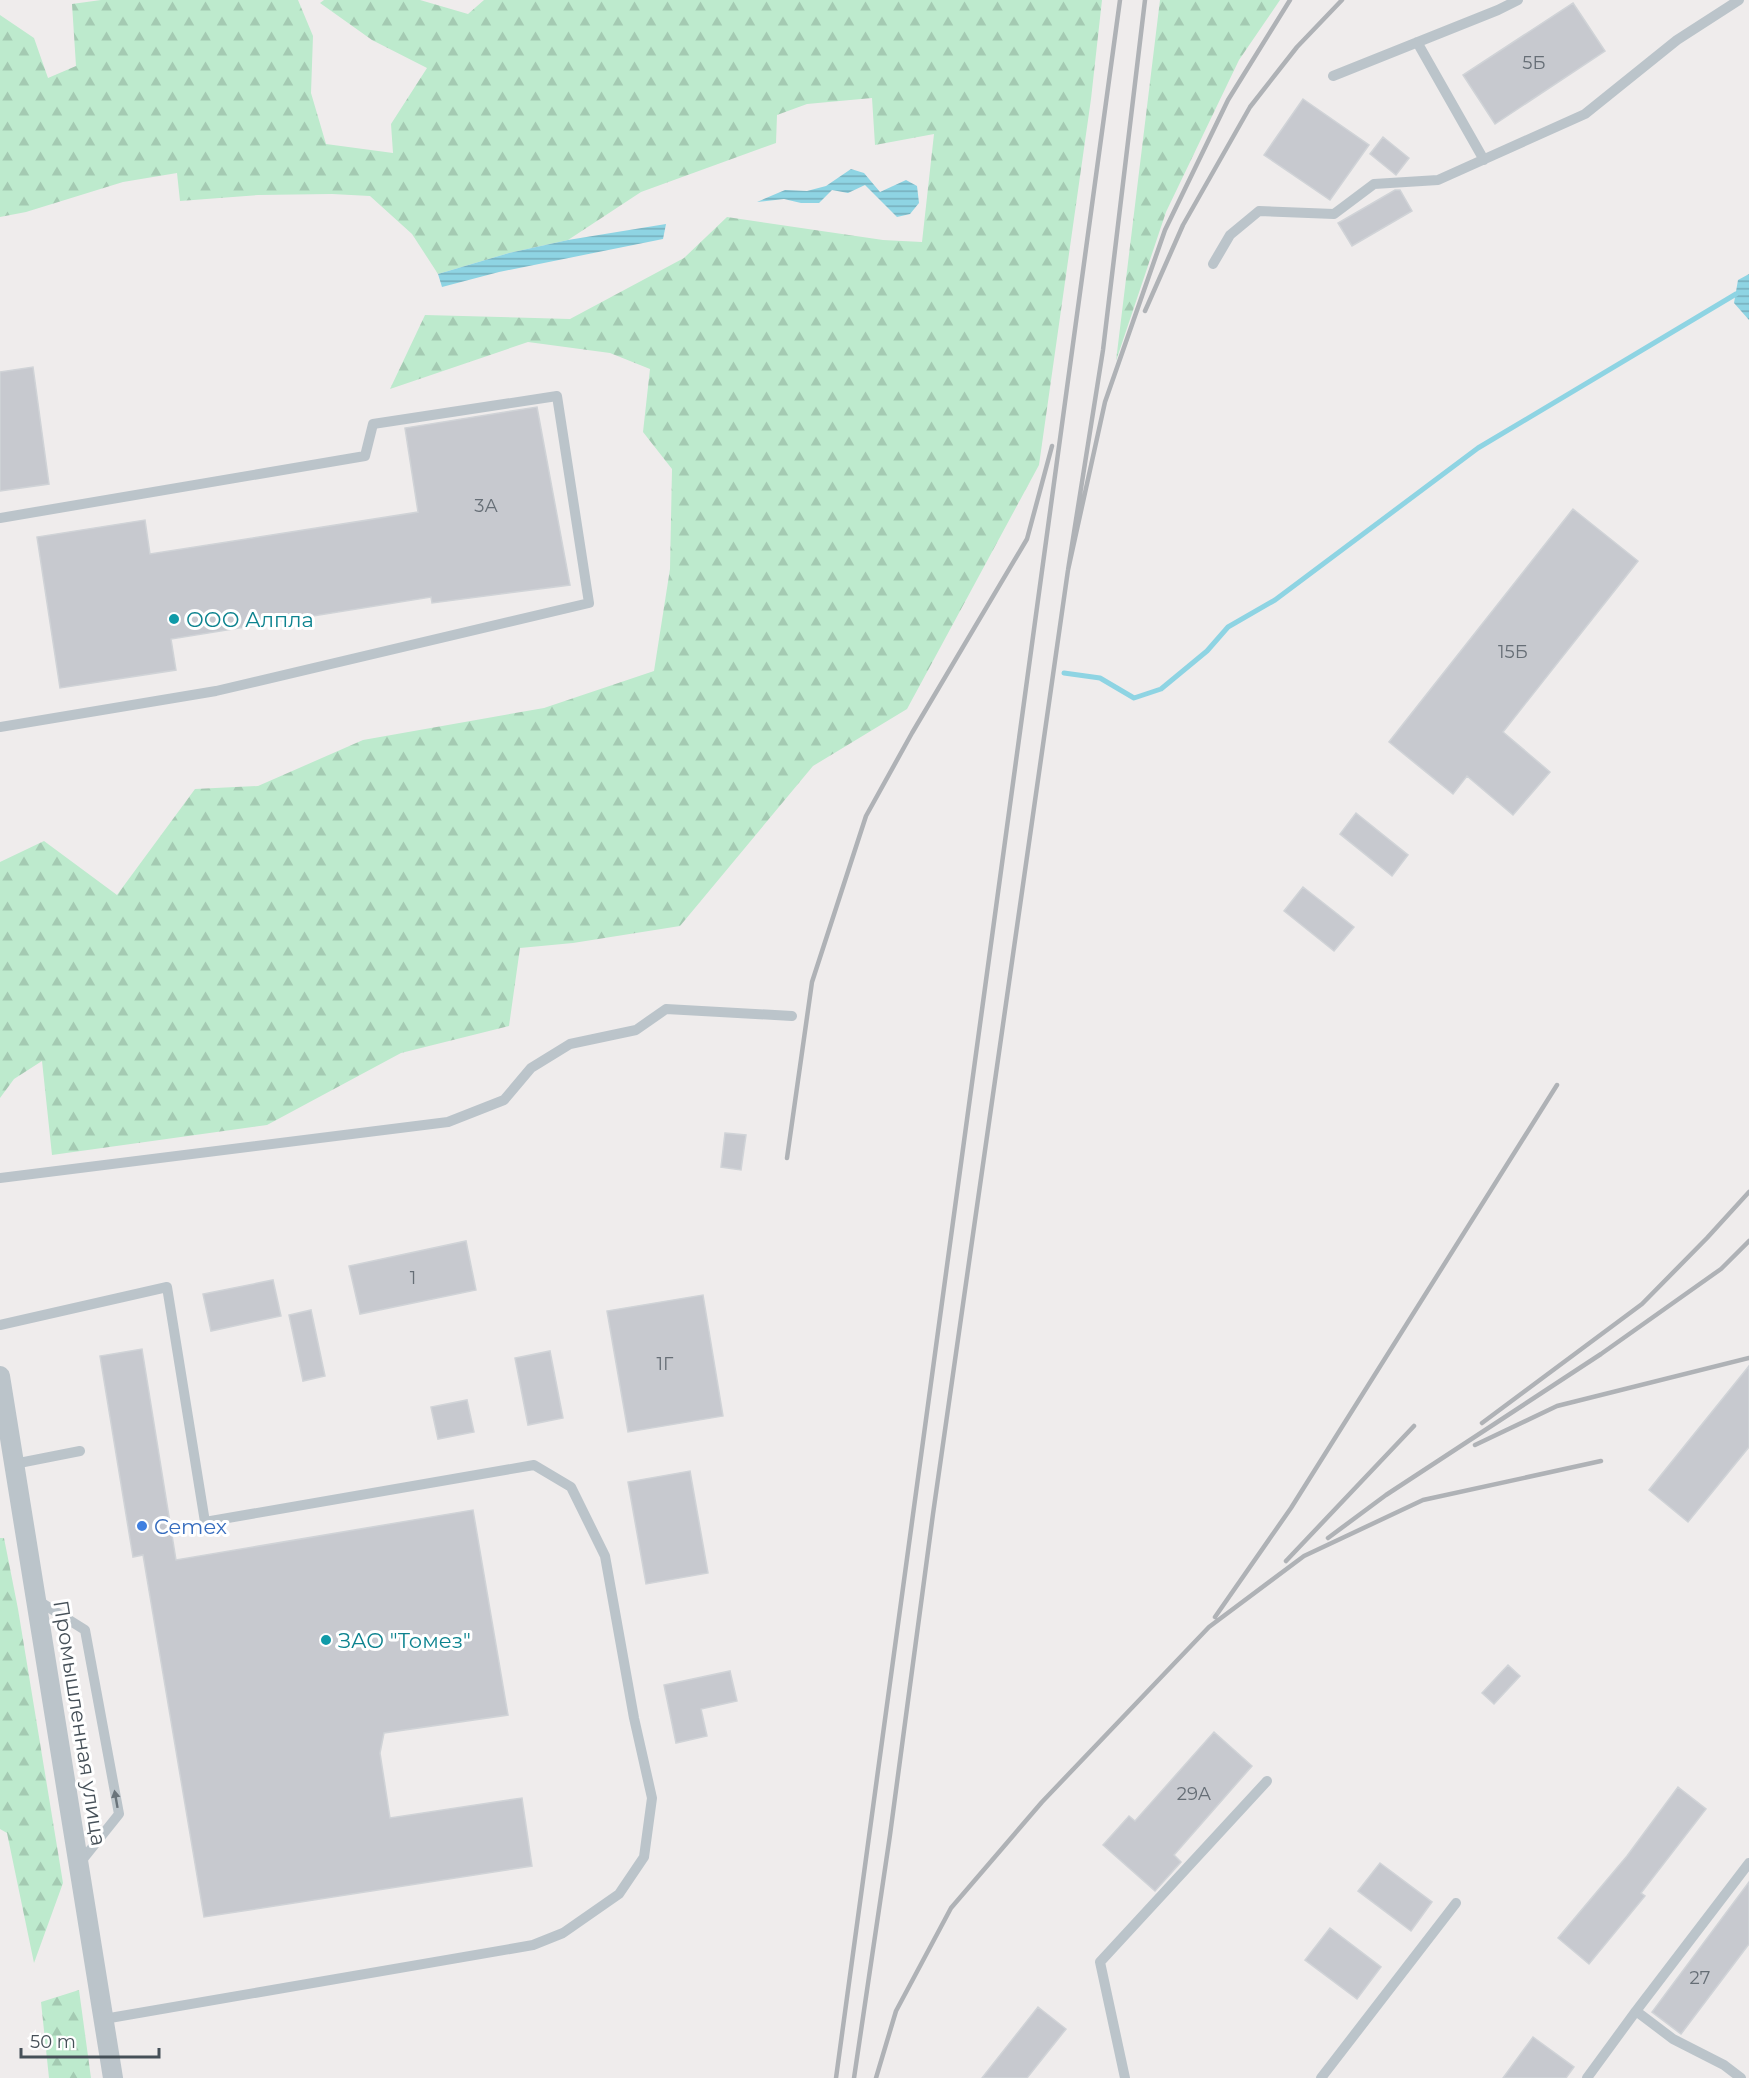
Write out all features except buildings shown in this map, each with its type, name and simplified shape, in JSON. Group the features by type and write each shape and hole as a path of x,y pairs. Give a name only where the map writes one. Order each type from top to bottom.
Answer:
{"street":[{"name":"Промышленная улица","path":"0,1376 113,2078"}],"lane":[{"path":"1333,76 1518,0"},
{"path":"1213,264 1230,235 1259,211 1334,214 1374,184 1438,180 1585,114 1677,39 1738,0"},
{"path":"1417,42 1484,160"},
{"path":"0,518 365,456 373,424 557,396 589,603 216,691 0,727"},
{"path":"0,1178 448,1122 504,1100 531,1068 570,1044 636,1030 666,1009 792,1016"},
{"path":"0,1325 167,1287 205,1522 534,1465 571,1487 605,1556 651,1798 644,1857 619,1894 563,1933 533,1945 104,2019"},
{"path":"14,1464 80,1451"},
{"path":"36,1600 85,1630 119,1814 79,1864"},
{"path":"1125,2078 1100,1962 1267,1781"},
{"path":"1587,2078 1749,1863"},
{"path":"1321,2078 1456,1903"},
{"path":"1636,2011 1672,2039 1724,2065 1741,2078"}],"green space":[{"path":"101,0 298,0 313,36 311,93 326,144 393,153 391,124 427,68 372,40 320,3 324,0 420,0 468,14 484,0 1102,0 1091,99 1039,465 907,709 813,766 680,926 573,943 520,948 509,1026 401,1053 267,1125 52,1155 42,1061 14,1079 0,1098 0,862 44,841 117,895 195,789 258,786 363,740 544,708 654,671 670,569 672,469 643,432 650,369 610,353 528,342 390,389 425,315 570,319 684,258 727,217 883,240 922,242 934,134 875,145 872,98 807,104 777,115 776,143 641,192 568,240 509,253 438,274 412,234 370,196 258,195 180,201 177,173 123,182 26,212 0,217 0,15 34,38 48,78 76,66 72,4"},
{"path":"1160,0 1280,0 1239,60 1166,212 1116,361"},
{"path":"0,1538 4,1538 18,1609 63,1883 34,1963 7,1833 0,1829"},
{"path":"79,1990 91,2078 49,2078 41,2002"}],"water":[{"path":"851,169 864,173 880,192 906,180 917,186 919,203 910,214 897,217 865,185 848,193 832,190 819,203 801,203 784,199 757,202 785,190 807,191 826,186"},
{"path":"666,224 663,239 499,272 442,287 438,274 509,253 568,240"},
{"path":"1749,274 1749,320 1734,303 1738,280"}],"waterway":[{"path":"1064,673 1100,678 1134,698 1161,689 1207,651 1228,627 1275,600 1478,448 1736,294"}],"railway":[{"path":"836,2078 1120,0"},
{"path":"1145,0 1103,350 1068,570 1105,402 1165,230 1228,100 1290,0"},
{"path":"1145,311 1183,225 1250,107 1297,47 1342,0"},
{"path":"787,1158 812,982 866,816 912,733 1027,539 1052,446"},
{"path":"854,2078 1068,570"},
{"path":"1215,1617 1291,1508 1557,1085"},
{"path":"1482,1423 1642,1304 1749,1192"},
{"path":"1328,1538 1386,1495 1601,1354 1721,1269 1749,1241"},
{"path":"1475,1445 1557,1406 1749,1358"},
{"path":"1286,1561 1414,1426"},
{"path":"876,2078 896,2011 951,1908 1042,1802 1209,1627 1304,1556 1423,1500 1601,1461"}],"place":[{"name":"ООО Алпла","path":"174,619"},
{"name":"Cemex","path":"142,1526"},
{"name":"ЗАО \"Томез\"","path":"326,1640"}]}
